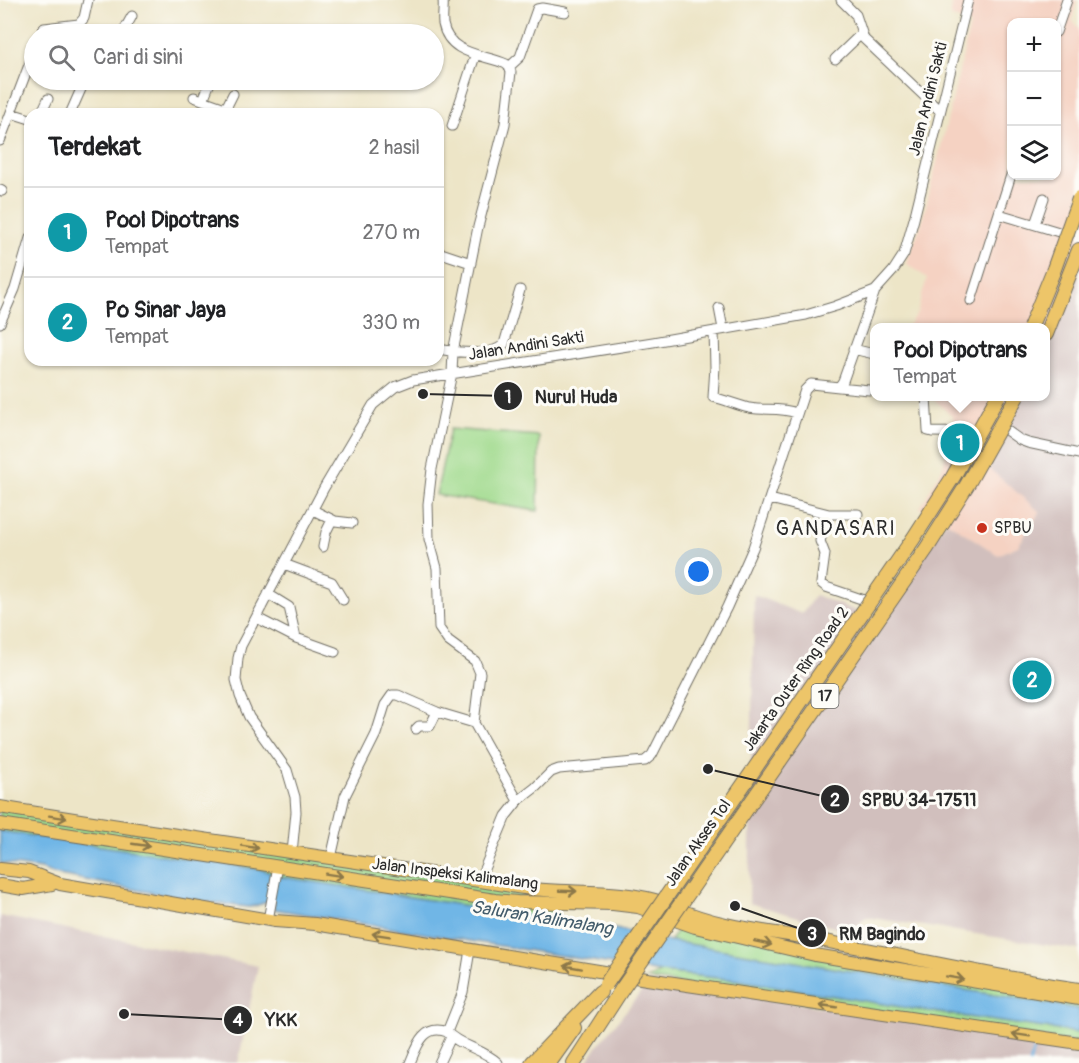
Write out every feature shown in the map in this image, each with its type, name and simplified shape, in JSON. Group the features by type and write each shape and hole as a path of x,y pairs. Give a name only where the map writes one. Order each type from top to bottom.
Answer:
{"highway":[{"path":"1033,323 1079,199"},
{"path":"1050,324 1079,250"},
{"name":"Jakarta Outer Ring Road 2","path":"574,1063 586,1046 617,979 913,538 953,477 996,401"},
{"name":"Jakarta Outer Ring Road 2","path":"549,1063 617,979 927,548 967,485 1012,401"},
{"path":"532,1063 617,979"},
{"path":"578,1063 586,1046"}],"main road":[{"path":"1046,323 1074,237 1079,206"},
{"path":"1033,323 1074,237"},
{"name":"Jalan Akses Tol","path":"961,479 997,401"},
{"name":"Jalan Akses Tol","path":"617,979 878,604 999,425 1012,401"},
{"name":"Jalan Inspeksi Kalimalang","path":"0,807 479,881 545,896 626,905 659,921 733,937 815,954 902,963"},
{"name":"Jalan Inspeksi Kalimalang","path":"0,824 278,869 495,900 620,893 670,905 725,925 902,963 1074,993"},
{"path":"0,869 29,872 60,884"},
{"path":"0,885 23,889 46,884 60,884 268,920 315,924 470,950 617,979 1079,1043"}],"street":[{"path":"79,24 84,18 88,0"},
{"path":"443,0 444,24"},
{"path":"841,0 860,21 861,34 893,68 937,108"},
{"name":"Jalan Andini Sakti","path":"292,853 296,797 292,783 287,770 249,717 240,696 236,680 236,666 241,646 268,594 313,510 374,405 388,391 402,383 806,315 875,291 893,271 904,254 914,219 937,108 968,0"},
{"path":"1061,18 1067,0"},
{"path":"509,67 525,56 537,9 565,12"},
{"path":"128,24 132,16"},
{"path":"444,25 449,38 455,44 475,56 499,61 509,67 511,72 505,124 478,227 432,470 428,504 429,539 437,568 439,628 448,641 475,661 480,673 474,723 518,801"},
{"path":"835,59 861,34"},
{"path":"452,126 475,56"},
{"path":"0,141 24,79"},
{"path":"73,108 81,90"},
{"path":"205,90 199,99 218,108"},
{"path":"226,108 233,94"},
{"path":"44,108 48,99"},
{"path":"11,113 24,117"},
{"path":"971,301 1009,180"},
{"path":"1035,224 1044,198"},
{"path":"999,214 1074,237"},
{"path":"444,254 471,263"},
{"path":"0,323 15,289 24,259"},
{"path":"444,350 453,352 500,349 504,344 520,290"},
{"path":"839,387 875,291"},
{"path":"719,308 713,397 748,408 764,410 775,408 796,413"},
{"path":"853,349 870,353"},
{"path":"479,881 499,830 518,801 551,772 559,769 645,761 652,755 727,608 753,548 805,390 811,384 869,390"},
{"path":"926,401 928,430 982,434"},
{"path":"999,425 1028,443 1079,454"},
{"path":"770,499 829,514 858,514"},
{"path":"313,510 332,520 352,523"},
{"path":"829,514 820,541 825,559 821,583 856,598 878,604"},
{"path":"323,547 326,531 332,520"},
{"path":"284,564 332,582 343,600"},
{"path":"268,594 289,607 296,638"},
{"path":"256,618 296,638 335,652"},
{"path":"331,858 345,796 376,734 381,713 393,694 437,712 474,723"},
{"path":"416,729 421,726 430,726 437,712"},
{"path":"268,920 278,869"},
{"path":"439,1063 463,992 470,950"},
{"path":"410,1063 424,1034 436,1029 472,1046 498,1063"}],"shaded area":[{"path":"953,0 1077,0 1072,20 1079,29 1079,254 1050,333 1050,323 910,323 917,313 927,278 906,263 921,225 970,25 950,16"},
{"path":"1079,254 1079,950 866,917 850,932 749,903 754,595 802,614 815,595 881,621 946,521 998,555 1018,546 1040,512 985,465 1017,401 1050,401 1050,333"},
{"path":"936,401 1020,401 1040,512 1018,546 998,555 946,521 920,508 943,467 953,417"},
{"path":"0,916 258,966 238,1063 0,1063"},
{"path":"649,982 1079,1045 1079,1063 587,1063 593,1052"}],"green space":[{"path":"450,429 539,436 538,511 436,495"},
{"path":"0,807 545,890 545,903 568,922 276,876 264,870 0,831"},
{"path":"681,923 901,969 903,957 1079,989 1079,1009 670,941"},
{"path":"661,972 737,980 1079,1033 1079,1043 647,979"}],"water":[{"name":"Saluran Kalimalang","path":"0,831 264,870 276,876 621,930 670,941 1079,1009 1079,1033 737,980 661,972 274,909 274,902 248,907 126,888 54,874 41,869 0,863"}],"waterway":[{"path":"1030,1063 1033,1050"}],"place":[{"name":"Nurul Huda","path":"423,394"},
{"name":"Pool Dipotrans","path":"960,443"},
{"name":"SPBU","path":"982,528"},
{"name":"Po Sinar Jaya","path":"1032,680"},
{"name":"SPBU 34-17511","path":"708,769"},
{"name":"RM Bagindo","path":"735,906"},
{"name":"YKK","path":"124,1014"}],"district":[{"name":"GANDASARI","path":"836,528"}]}
